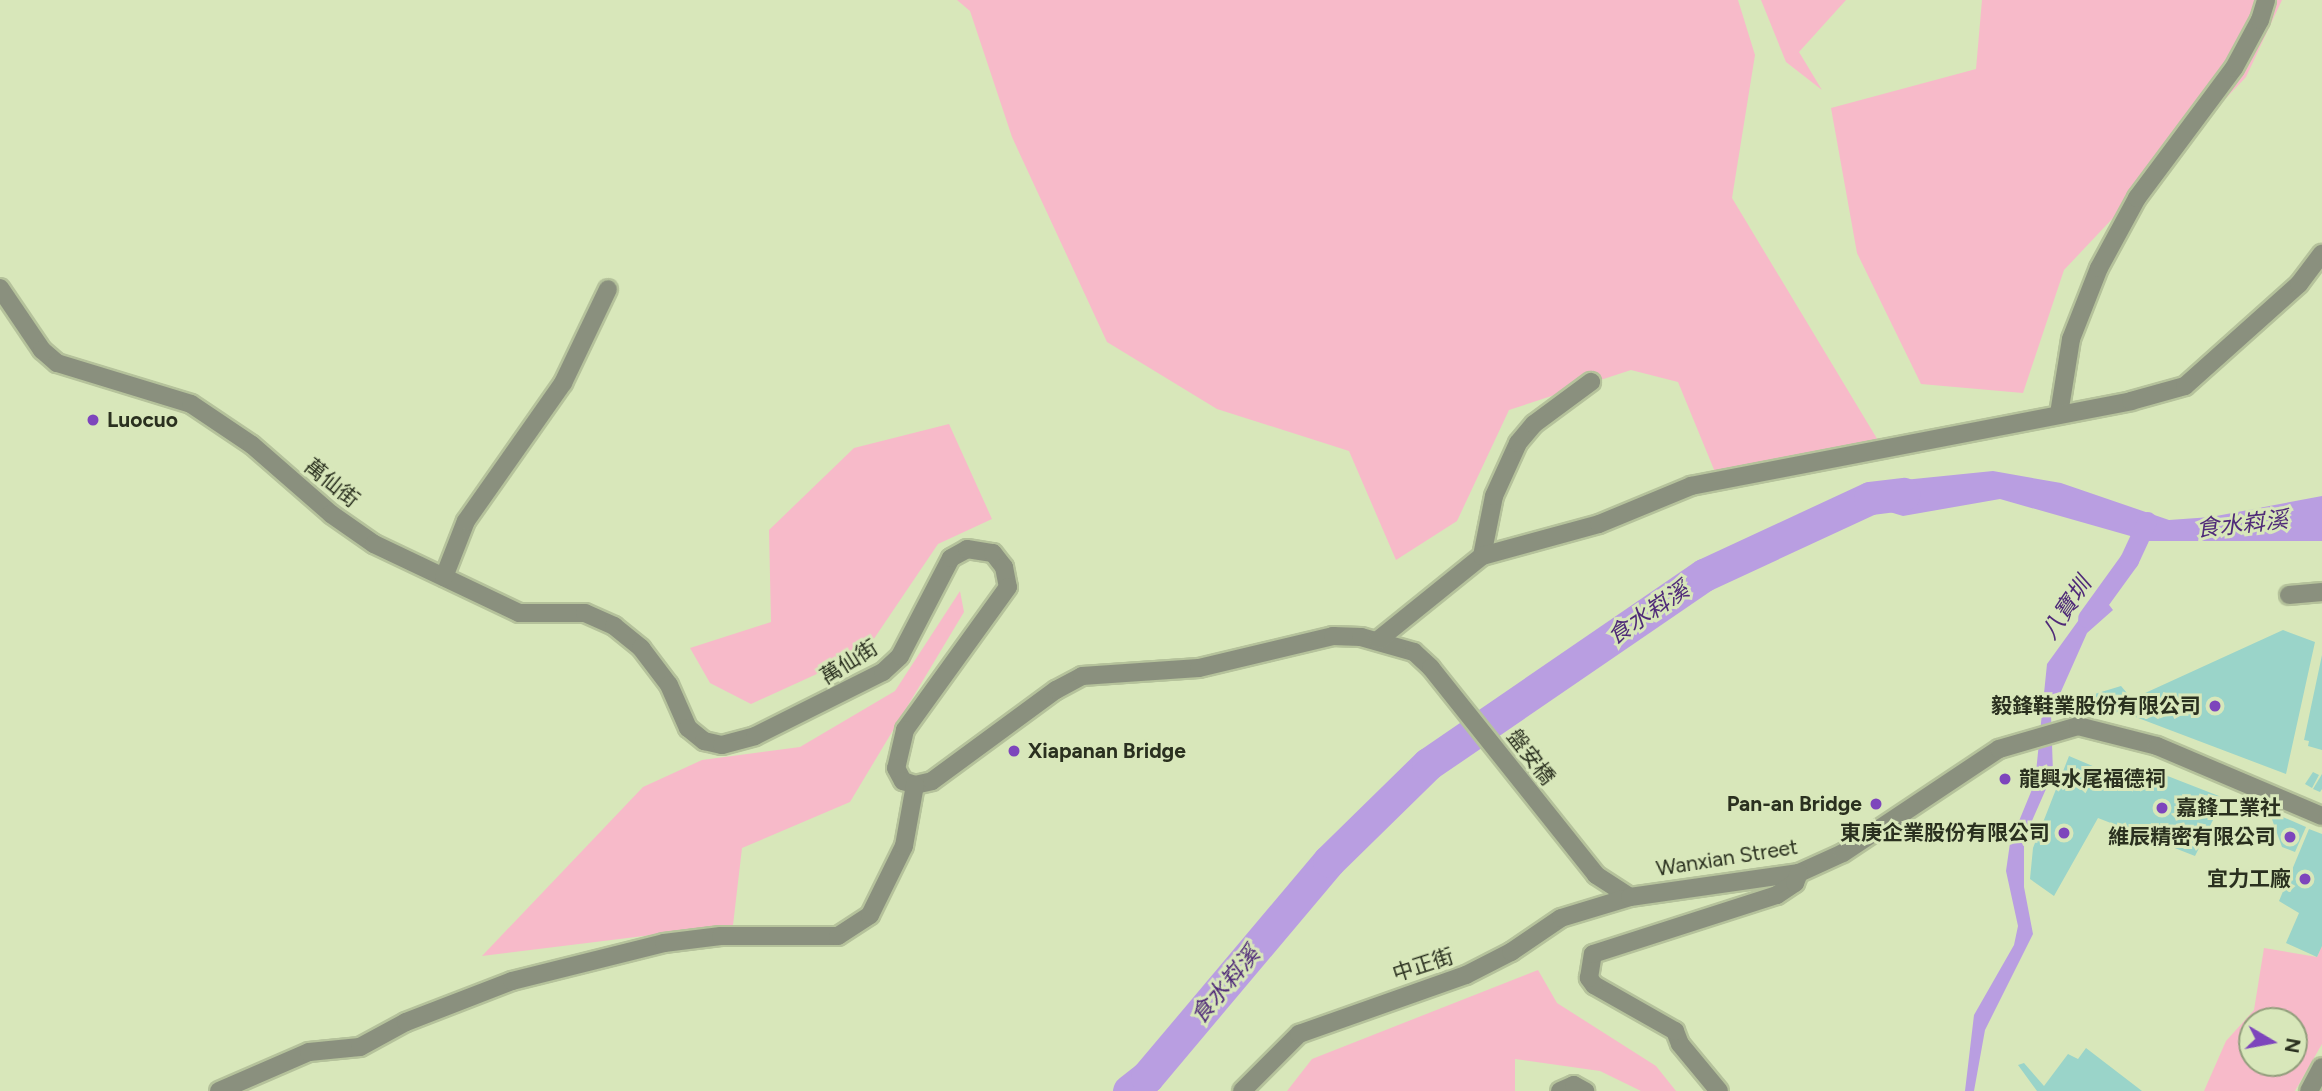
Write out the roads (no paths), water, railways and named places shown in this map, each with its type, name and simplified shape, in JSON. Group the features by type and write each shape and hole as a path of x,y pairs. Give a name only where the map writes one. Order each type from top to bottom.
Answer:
{"street":[{"path":"2059,414 2071,339 2099,268 2137,198 2234,68 2260,20 2266,0"},
{"path":"219,1091 309,1052 360,1047 406,1023 512,981 664,943 721,936 838,936 870,915 904,846 915,785 932,781 1056,690 1083,676 1199,668 1333,636 1378,640 1482,556 1599,524 1691,486 2059,414 2185,386 2298,284 2322,254"},
{"name":"萬仙街","path":"0,288 42,350 57,363 191,404 252,445 331,514 374,544 519,613 585,613 601,618 641,648 669,685 688,728 704,741 722,745 755,736 883,672 900,656 951,558 967,549 993,553 1004,568 1008,587 905,730 897,749 896,768 903,782 915,785"},
{"path":"444,578 466,521 563,383 608,289"},
{"path":"1482,556 1494,496 1518,443 1534,424 1591,382"},
{"path":"2289,595 2322,592"},
{"name":"盤安橋","path":"1378,640 1414,652 1431,668 1596,875 1630,897"},
{"name":"Wanxian Street","path":"1630,897 1799,873 1843,853 1999,749 2078,726 2157,746 2322,816"},
{"path":"1719,1091 1680,1044 1675,1031 1594,985 1589,978 1593,954 1777,895 1795,883 1799,873"},
{"name":"中正街","path":"1242,1091 1298,1034 1466,975 1511,952 1561,918 1630,897"},
{"path":"2309,1091 2322,1067"},
{"path":"1560,1091 1574,1085 1585,1091"}],"water":[{"path":"1993,471 2061,483 2169,520 2211,517 2322,496 2322,541 2148,541 2000,499 1903,516 1860,503 1863,491 1904,480"},
{"name":"八寶圳","path":"2099,592 2113,610 2087,633 2051,714 2053,773 2024,839 2024,887 2033,934 1985,1030 1974,1091 1965,1091 1974,1015 2014,945 2018,926 2006,871 2010,843 2035,782 2047,664"}],"waterway":[{"name":"食水嵙溪","path":"1129,1091 1147,1077 1329,861 1428,764 1704,575 1870,498 1904,494"},
{"name":"八寶圳","path":"2087,618 2129,560 2147,521"}],"place":[{"name":"Luocuo","path":"93,420"},
{"name":"毅鋒鞋業股份有限公司","path":"2215,706"},
{"name":"Xiapanan Bridge","path":"1014,751"},
{"name":"龍興水尾福德祠","path":"2005,779"},
{"name":"Pan-an Bridge","path":"1876,804"},
{"name":"嘉鋒工業社","path":"2162,808"},
{"name":"東庚企業股份有限公司","path":"2064,833"},
{"name":"維辰精密有限公司","path":"2290,837"},
{"name":"宜力工廠","path":"2305,879"}]}
